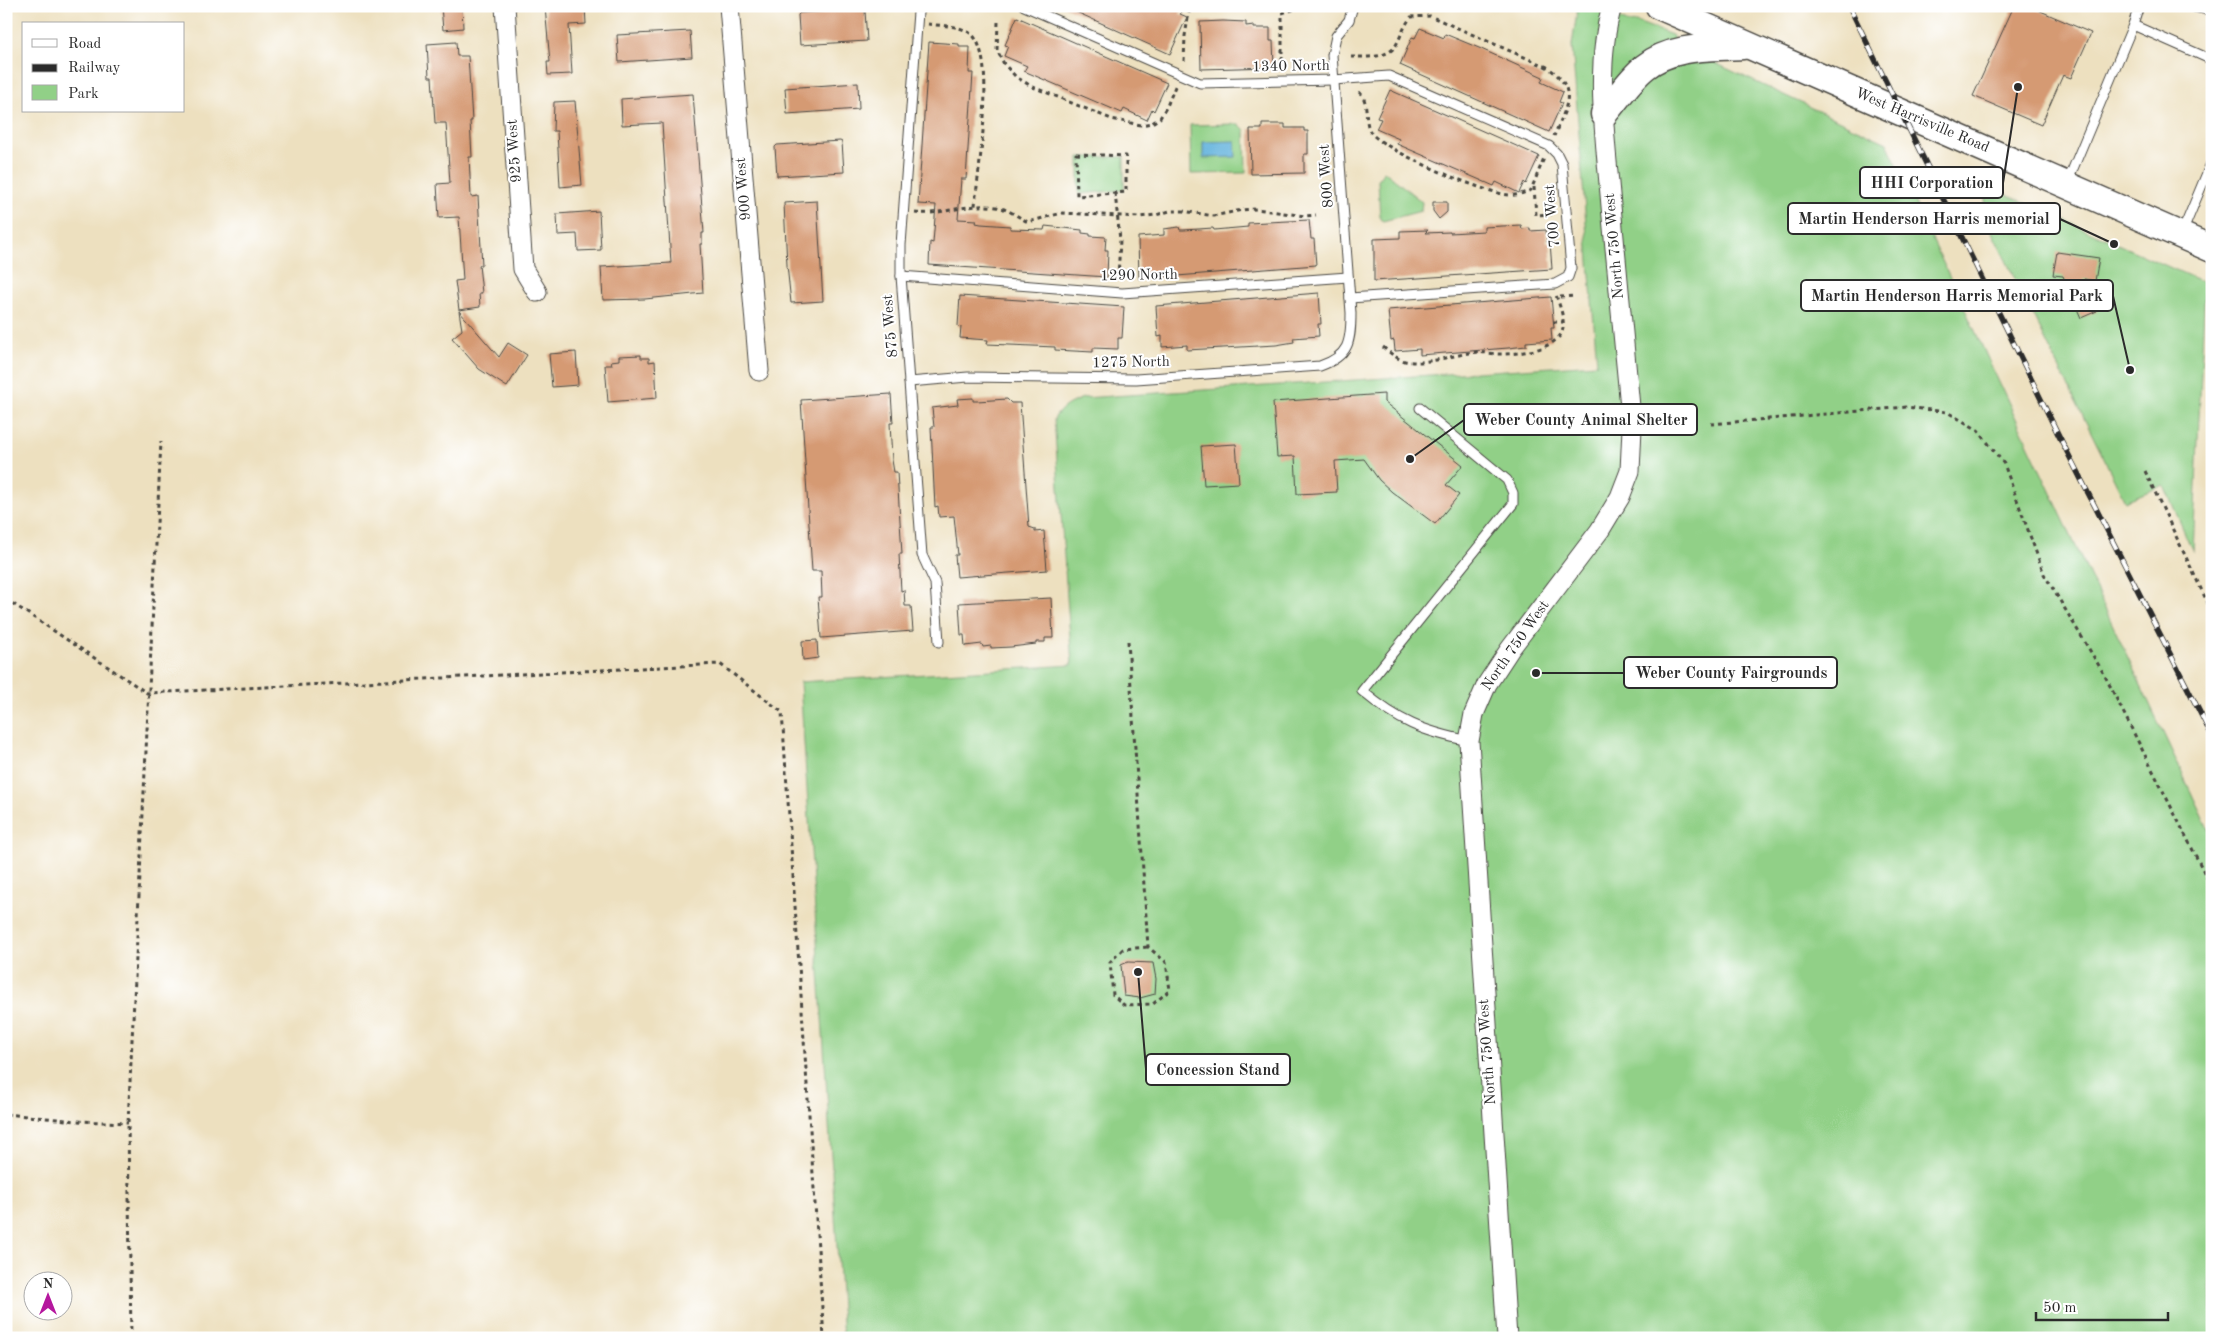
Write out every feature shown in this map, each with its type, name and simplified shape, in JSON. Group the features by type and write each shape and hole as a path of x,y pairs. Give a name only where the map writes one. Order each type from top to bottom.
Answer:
{"main road":[{"name":"West Harrisville Road","path":"1659,6 2212,249"},
{"path":"1604,114 1646,67 1664,57 1690,49 1748,45"}],"street":[{"name":"925 West","path":"505,6 524,269 537,292"},
{"name":"900 West","path":"729,6 759,371"},
{"name":"North 750 West","path":"1507,1338 1469,741 1474,714 1486,684 1510,649 1600,530 1620,496 1630,471 1632,428 1604,114 1603,48 1606,24 1612,6"}],"lane":[{"name":"875 West","path":"922,6 918,12 901,245 901,276 922,555 935,583 939,642"},
{"name":"1340 North","path":"1024,6 1200,83 1333,80 1390,76 1549,146 1558,154"},
{"name":"800 West","path":"1347,348 1351,330 1350,298 1332,54 1336,36 1349,20 1353,6"},
{"path":"2067,185 2133,25 2139,6"},
{"path":"2189,6 2212,11"},
{"path":"2133,25 2212,60"},
{"name":"700 West","path":"1350,298 1555,284 1568,277 1571,268 1562,164 1558,154"},
{"path":"2181,236 2212,161"},
{"name":"1290 North","path":"901,276 1122,293 1348,277"},
{"name":"1275 North","path":"910,382 968,377 1136,379 1320,366 1335,361 1347,348"},
{"path":"1420,408 1507,480 1513,493 1513,504 1362,691 1388,712 1429,732 1469,741"}],"path":[{"path":"1184,61 1185,36 1190,6"},
{"path":"1282,69 1282,13 1306,6"},
{"path":"998,22 997,50 1004,64 1016,77 1033,87 1111,119 1141,125 1152,123 1160,118 1177,82"},
{"path":"928,24 962,29 971,33 981,54 984,71 985,105 982,153 975,206"},
{"path":"1076,154 1126,156 1126,192 1115,193 1077,196 1076,154"},
{"path":"1534,186 1536,215 1552,214"},
{"path":"1115,193 1120,240 1118,278"},
{"path":"912,213 936,214 975,206 1005,209 1028,222 1062,213 1118,217 1156,215 1170,211 1183,211 1214,216 1256,209 1304,216 1316,215"},
{"path":"1383,347 1399,359 1407,361 1432,360 1472,352 1513,353 1532,350 1559,338 1563,330 1563,322 1556,295 1576,296"},
{"path":"1553,322 1563,322"},
{"path":"1711,424 1907,407 1947,412 1978,430 2004,464 2044,574 2104,674 2212,888"},
{"path":"131,1338 128,1124 161,441"},
{"path":"2145,471 2212,612"},
{"path":"6,599 148,693 720,664 782,712 824,1338"},
{"path":"1128,642 1148,947 1166,962 1170,990 1153,1004 1124,1005 1113,995 1110,962 1122,950 1148,947"},
{"path":"6,1114 128,1124"}],"green space":[{"path":"1578,6 1592,6 1629,23 1637,22 1672,35 1675,41 1672,43 1887,143 2212,837 2212,1338 843,1338 800,682 1072,665 1054,419 1063,408 1083,398 1597,364 1572,45"},
{"path":"1239,124 1245,130 1246,173 1191,174 1190,125"},
{"path":"1079,157 1124,157 1124,190 1079,194"},
{"path":"1384,171 1422,202 1421,211 1383,221 1380,219 1378,180"},
{"path":"1990,187 2205,283 2193,552 2164,485 2125,501 1982,212"}],"water":[{"path":"1235,141 1236,157 1203,158 1203,142"}],"building":[{"path":"441,6 462,6 463,28 443,30"},
{"path":"585,6 586,24 569,25 572,74 548,75 547,62 550,62 545,7"},
{"path":"1063,6 1184,6 1180,14 1187,17 1170,54"},
{"path":"2014,6 2029,6 2091,33 2071,78 2063,75 2041,125 1973,96"},
{"path":"863,9 865,11 867,41 800,45 798,15 800,13"},
{"path":"1017,17 1167,83 1154,111 1152,109 1147,120 1124,109 1122,113 1024,71 1027,66 1004,56 1008,46 1005,45"},
{"path":"1200,22 1246,22 1246,26 1254,25 1254,28 1270,28 1270,41 1273,41 1274,67 1201,69"},
{"path":"1420,28 1444,38 1445,34 1479,48 1543,77 1541,82 1563,92 1559,102 1562,103 1549,132 1400,65 1412,37 1415,38"},
{"path":"690,31 692,57 619,62 617,35"},
{"path":"456,42 457,56 468,56 472,121 470,121 472,157 469,157 471,197 478,196 482,265 479,265 482,293 479,293 480,307 459,310 455,281 463,280 459,217 439,218 437,184 450,183 446,123 435,123 432,77 429,77 427,44"},
{"path":"929,42 959,44 959,47 970,47 969,73 973,73 966,179 961,179 958,219 977,220 976,223 981,224 1010,226 1010,229 1044,230 1045,226 1082,230 1082,233 1090,234 1090,236 1106,237 1105,250 1108,250 1107,277 929,265 930,242 933,243 936,205 918,204"},
{"path":"858,83 859,109 787,114 785,88"},
{"path":"1390,90 1539,156 1526,184 1524,182 1519,193 1496,182 1494,186 1397,144 1399,139 1376,129 1381,119 1377,118"},
{"path":"693,94 704,233 702,233 702,244 700,244 703,293 645,299 603,300 601,267 671,263 662,123 622,125 621,99"},
{"path":"575,101 582,185 560,187 557,131 553,131 554,102"},
{"path":"1262,124 1285,124 1285,128 1304,128 1304,131 1308,131 1308,154 1304,154 1304,173 1251,174 1250,129 1262,129"},
{"path":"842,142 844,172 777,176 775,147 777,145"},
{"path":"817,201 823,301 791,303 784,203"},
{"path":"1433,202 1447,202 1447,212 1439,219 1433,211"},
{"path":"599,211 601,250 578,251 577,234 558,235 557,214"},
{"path":"1309,220 1311,239 1314,239 1316,265 1139,279 1138,237 1164,235 1164,229 1179,227 1180,230 1213,228 1214,230 1248,227 1248,223"},
{"path":"1521,225 1522,229 1530,228 1530,231 1546,230 1547,242 1550,242 1552,269 1374,281 1374,239 1400,238 1400,231 1428,230 1425,233 1450,233 1484,231 1484,227"},
{"path":"2057,252 2099,258 2095,281 2084,279 2097,311 2081,318 2063,276 2053,275"},
{"path":"1319,293 1321,324 1318,324 1319,336 1293,338 1294,342 1276,345 1187,350 1187,345 1162,347 1162,336 1158,337 1156,306"},
{"path":"960,296 1124,307 1122,338 1118,338 1118,349 1093,348 1093,352 1055,350 1055,347 987,344 988,340 960,338 961,327 958,326"},
{"path":"1551,297 1554,328 1551,328 1552,340 1526,342 1526,346 1420,355 1420,349 1395,351 1394,340 1391,341 1388,310"},
{"path":"459,311 499,357 508,343 527,355 507,387 479,369 452,338 462,330"},
{"path":"576,352 578,385 552,387 549,354"},
{"path":"641,355 641,358 649,358 649,362 655,361 657,398 608,402 605,365 612,365 611,361 619,360 619,356"},
{"path":"891,394 893,423 890,423 892,460 894,472 897,472 902,554 899,554 901,591 904,590 905,606 911,606 913,631 821,638 818,597 822,597 821,571 812,571 801,400"},
{"path":"1384,394 1384,402 1463,465 1446,485 1459,495 1435,524 1392,492 1379,480 1364,459 1335,461 1337,492 1297,494 1295,456 1277,457 1273,402"},
{"path":"973,398 973,401 1007,399 1011,403 1020,403 1029,527 1035,529 1035,532 1044,531 1047,570 957,577 955,555 958,555 954,516 939,517 938,506 935,507 931,427 934,427 932,408 958,405 957,399"},
{"path":"1236,444 1239,483 1204,485 1201,446"},
{"path":"1051,598 1053,638 1045,638 1045,642 1036,642 1036,644 1011,647 991,648 991,646 983,647 982,644 965,646 964,635 961,635 959,603"},
{"path":"817,640 818,658 803,660 802,641"},
{"path":"1128,962 1153,963 1156,979 1155,994 1140,998 1124,996 1121,965"}],"railway":[{"path":"1849,6 2058,434 2212,736"}],"place":[{"name":"HHI Corporation","path":"2018,87"},
{"name":"Martin Henderson Harris memorial","path":"2114,244"},
{"name":"Martin Henderson Harris Memorial Park","path":"2130,370"},
{"name":"Weber County Animal Shelter","path":"1410,459"},
{"name":"Weber County Fairgrounds","path":"1536,673"},
{"name":"Concession Stand","path":"1138,972"}]}
